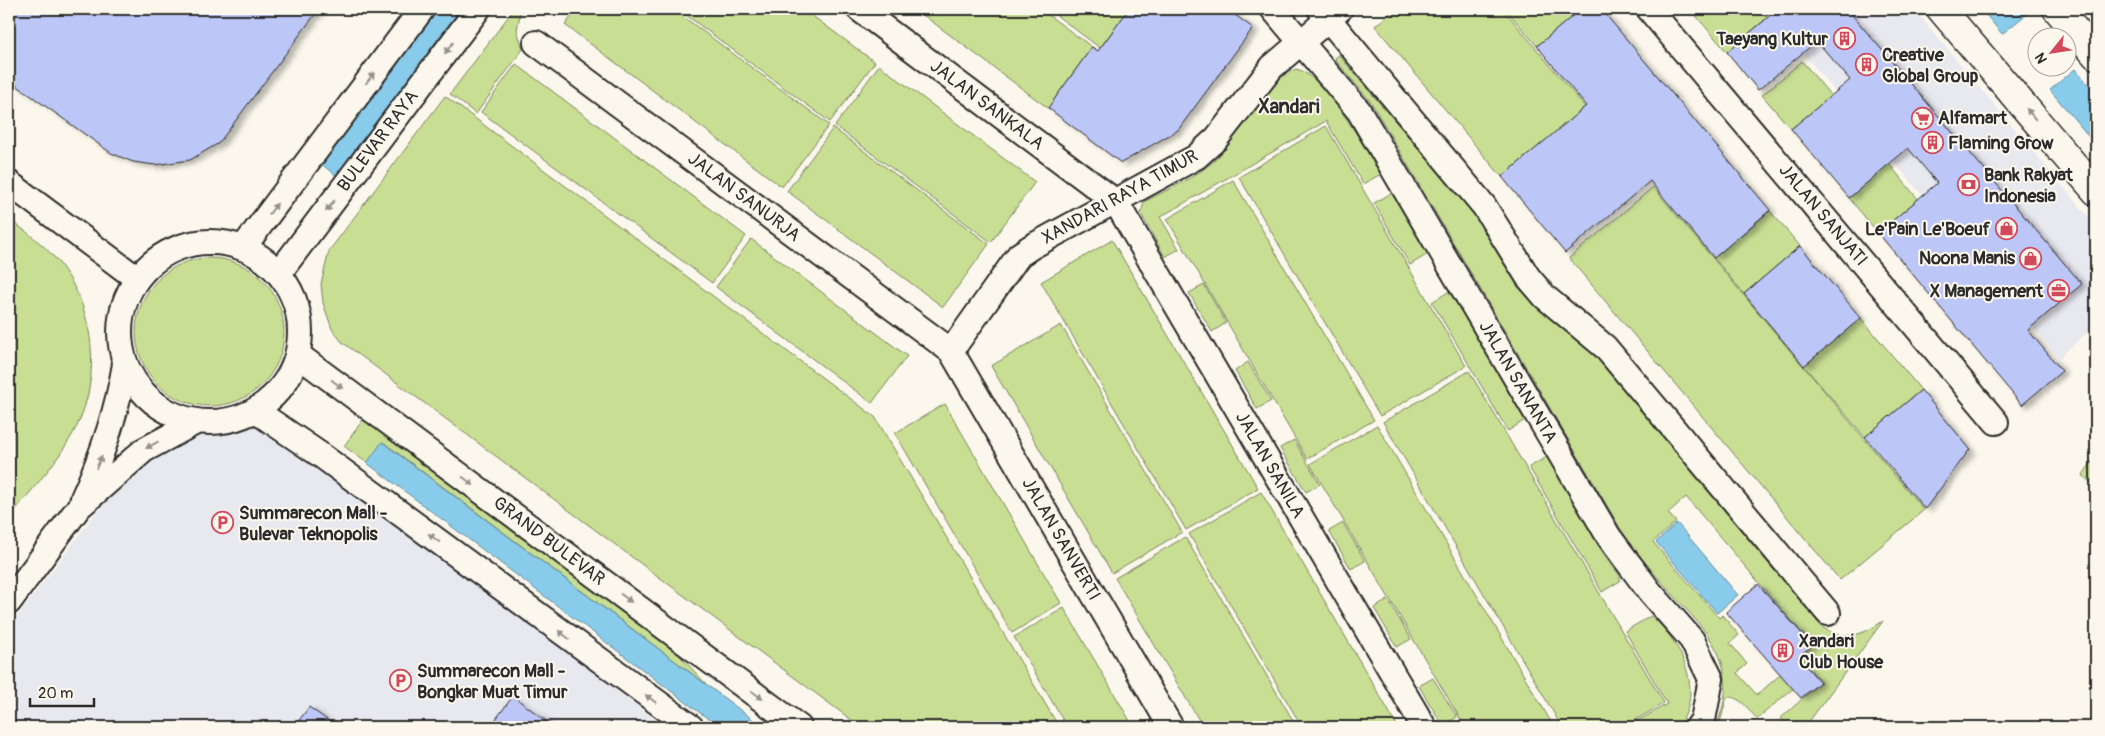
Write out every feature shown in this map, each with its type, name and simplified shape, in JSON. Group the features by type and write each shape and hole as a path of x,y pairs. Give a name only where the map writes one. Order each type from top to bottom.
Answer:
{"main road":[{"path":"1941,9 2096,191"},
{"path":"2057,9 2096,55"}],"street":[{"path":"244,248 422,9"},
{"name":"BULEVAR RAYA","path":"279,273 478,9"},
{"name":"JALAN SANKALA","path":"859,9 1116,202"},
{"name":"JALAN SANANTA","path":"1272,9 1301,40 1359,110 1609,537 1650,592 1692,640 1711,679 1703,720 1698,727"},
{"name":"JALAN SANJATI","path":"1649,9 1996,422"},
{"path":"1330,12 1484,206 1528,278 1545,297 1605,347 1828,613"},
{"name":"XANDARI RAYA TIMUR","path":"951,352 1020,255 1031,247 1196,157 1216,139 1272,67 1330,12"},
{"name":"JALAN SANURJA","path":"536,43 951,352"},
{"path":"9,183 136,278"},
{"name":"JALAN SANILA","path":"1116,202 1424,727"},
{"path":"214,241 244,248 263,258 279,273 294,298 300,326 298,355 289,377 274,396 256,411 227,422 196,422 173,415 152,402 136,385 125,364 119,334 123,305 136,278 157,257 184,244 214,241"},
{"name":"JALAN SANVERTI","path":"951,352 1171,727"},
{"name":"GRAND BULEVAR","path":"298,355 800,727"},
{"path":"9,602 79,507 101,459 114,418 125,364"},
{"path":"256,411 330,462 690,727"},
{"path":"79,507 144,450 196,422"}],"shaded area":[{"path":"1766,9 1914,9 2096,226 2096,324 2059,358"},
{"path":"193,423 265,423 665,727 9,727 9,628 97,511 144,457"}],"green space":[{"path":"514,9 521,9 517,30 523,49 476,114 450,94"},
{"path":"577,9 673,9 829,125 782,187 565,25"},
{"path":"678,9 803,9 875,62 830,122"},
{"path":"921,9 1040,9 1092,47 1048,108 919,12"},
{"path":"1048,9 1129,9 1100,48"},
{"path":"1395,9 1503,9 1585,107 1502,177 1375,26"},
{"path":"1513,9 1581,9 1537,46 1508,12"},
{"path":"1690,9 1759,9 1767,18 1727,52"},
{"path":"1339,55 1474,214 1518,287 1536,306 1595,356 1822,627 1838,634 1854,635 1868,630 1883,621 1805,727 1789,727 1781,718 1821,682 1800,657 1813,646 1686,497 1668,513 1676,522 1653,542 1719,618 1722,615 1739,635 1730,643 1747,664 1737,673 1757,695 1790,666 1803,680 1757,719 1740,701 1727,697 1720,722 1716,727 1723,704 1725,684 1723,666 1717,650 1707,635 1661,581 1620,528 1371,102 1336,61 1335,58"},
{"path":"1802,61 1831,96 1791,129 1762,95"},
{"path":"516,64 746,236 712,283 481,112"},
{"path":"879,65 1035,182 991,242 835,126"},
{"path":"1296,69 1307,74 1331,98 1381,174 1363,184 1326,121 1160,217 1179,249 1165,257 1141,214 1144,202 1191,178 1216,159 1274,84"},
{"path":"445,96 875,417 1059,727 861,727 342,342 332,329 323,303 321,284 329,251"},
{"path":"1326,126 1466,366 1380,416 1239,177"},
{"path":"833,128 989,244 943,307 787,191"},
{"path":"1889,164 1918,199 1878,233 1849,198"},
{"path":"1233,180 1374,420 1307,459 1167,219"},
{"path":"1653,187 1924,510 1840,580 1569,258"},
{"path":"1392,193 1428,254 1410,265 1374,203"},
{"path":"1770,211 1800,246 1744,294 1714,258"},
{"path":"9,219 50,253 62,267 73,285 82,304 88,324 92,366 85,407 70,439 9,518"},
{"path":"751,239 907,356 872,403 716,287"},
{"path":"1112,240 1258,488 1186,530 1041,282"},
{"path":"210,258 238,263 263,279 279,304 284,332 279,360 263,385 238,401 210,406 182,401 157,385 141,360 136,332 141,304 157,279 182,263"},
{"path":"1204,285 1226,323 1212,332 1189,293"},
{"path":"1450,291 1525,420 1508,431 1432,302"},
{"path":"1861,318 1921,390 1865,437 1804,366"},
{"path":"1061,325 1182,532 1112,573 991,366"},
{"path":"1248,362 1271,401 1257,409 1235,371"},
{"path":"1469,371 1664,703 1624,727 1562,727 1383,422"},
{"path":"945,404 1061,603 1012,633 895,433"},
{"path":"365,417 668,643 707,685 383,442 367,463 344,446"},
{"path":"1377,425 1554,727 1465,727 1310,464"},
{"path":"1294,440 1320,484 1306,492 1280,448"},
{"path":"2096,456 2096,486 2082,476"},
{"path":"1547,457 1605,556 1620,576 1620,581 1602,592 1529,467"},
{"path":"1261,492 1398,727 1302,727 1189,534"},
{"path":"1343,523 1365,561 1351,569 1329,531"},
{"path":"1185,537 1297,727 1203,727 1115,578"},
{"path":"1388,600 1411,639 1397,647 1374,608"},
{"path":"1064,608 1133,726 1067,727 1014,637"},
{"path":"1651,616 1672,639 1686,668 1690,699 1686,713 1678,727 1627,727 1667,704 1625,631"},
{"path":"1433,678 1457,717 1443,726 1419,686"}],"water":[{"path":"436,9 460,9 337,176 321,164"},
{"path":"1981,9 2024,9 2028,13 2002,34"},
{"path":"2078,73 2096,94 2096,145 2050,90 2064,78 2078,78"},
{"path":"382,442 763,727 719,727 367,463"},
{"path":"1677,523 1738,595 1717,613 1656,542"}],"building":[{"path":"9,9 319,9 219,143 190,160 155,165 133,162 111,153 9,80"},
{"path":"1129,9 1227,9 1253,28 1178,130 1121,163 1048,108 1092,47 1098,51"},
{"path":"1581,9 1601,9 1770,210 1714,258 1650,181 1565,253 1502,177 1586,106 1537,46"},
{"path":"1778,9 1847,9 2082,284 2028,330 2062,371 2022,405 1878,233 1937,183 1908,148 1849,198 1791,129 1850,80 1817,41 1758,90 1727,52"},
{"path":"1800,246 1861,318 1804,366 1744,294"},
{"path":"1921,390 1970,449 1925,509 1865,437"},
{"name":"Xandari Club House","path":"1758,584 1812,645 1798,657 1820,682 1801,698 1726,612"},
{"path":"513,696 554,727 490,727"},
{"path":"309,707 337,727 294,727"}],"place":[{"name":"Taeyang Kultur","path":"1844,39"},
{"name":"Creative Global Group","path":"1866,65"},
{"name":"Alfamart","path":"1922,118"},
{"name":"Flaming Grow","path":"1932,143"},
{"name":"Bank Rakyat Indonesia","path":"1968,185"},
{"name":"Le'Pain Le'Boeuf","path":"2006,229"},
{"name":"Noona Manis","path":"2031,258"},
{"name":"X Management","path":"2059,291"},
{"name":"Summarecon Mall - Bulevar Teknopolis","path":"223,523"},
{"name":"Xandari Club House","path":"1783,651"},
{"name":"Summarecon Mall - Bongkar Muat Timur","path":"401,681"}],"district":[{"name":"Xandari","path":"1289,106"}]}
